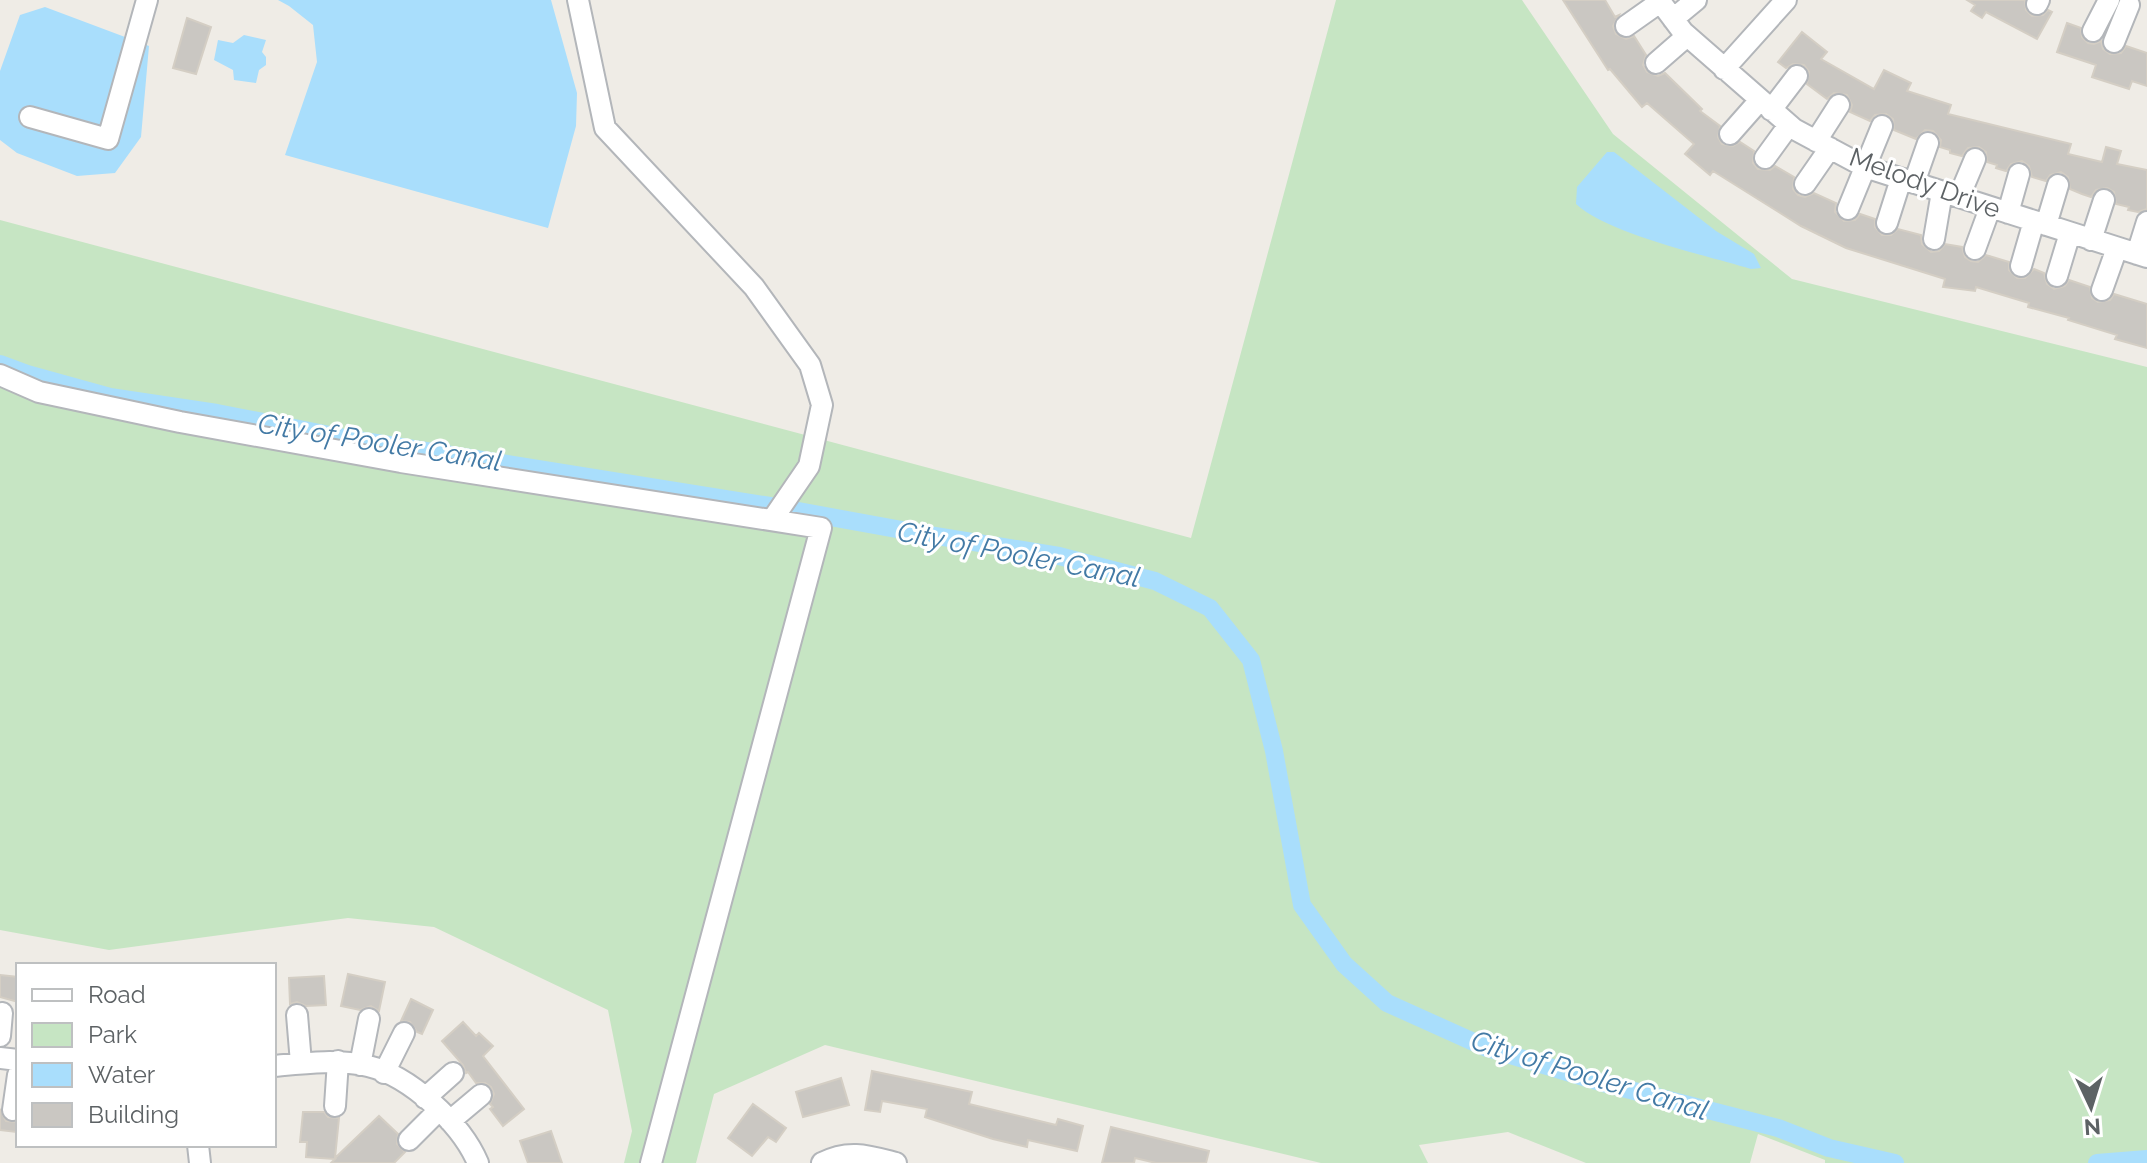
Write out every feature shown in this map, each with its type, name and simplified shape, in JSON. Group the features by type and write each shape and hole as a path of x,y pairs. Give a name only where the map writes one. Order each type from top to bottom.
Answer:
{"street":[{"path":"30,117 108,139 147,0"},
{"path":"578,0 605,128 754,287 810,365 822,405 809,466 772,520"},
{"path":"1673,19 1696,0"},
{"path":"1724,69 1786,0"},
{"path":"1626,26 1660,1"},
{"name":"Melody Drive","path":"1660,1 1687,36 1789,125 1865,167 2134,253"},
{"path":"2093,31 2126,3"},
{"path":"2114,42 2126,3"},
{"path":"1656,63 1687,36"},
{"path":"1730,134 1797,76"},
{"path":"1805,184 1839,105"},
{"path":"1765,158 1789,125"},
{"path":"1848,209 1882,126"},
{"path":"1887,223 1928,143"},
{"path":"1934,239 1950,195 1975,159"},
{"path":"1975,249 2019,174"},
{"path":"2021,266 2058,185"},
{"path":"2091,240 2104,200"},
{"path":"2102,290 2134,253 2147,222"},
{"path":"2057,276 2070,233"},
{"path":"0,375 39,392 180,422 401,462 821,528 651,1163"},
{"path":"0,1036 2,1013"},
{"path":"297,1015 301,1063"},
{"path":"360,1065 369,1019"},
{"path":"384,1073 404,1033"},
{"path":"335,1106 338,1061"},
{"path":"276,1066 338,1061 360,1065 404,1082 438,1110 478,1163"},
{"path":"409,1140 438,1110 453,1073"},
{"path":"13,1110 16,1089"},
{"path":"438,1110 481,1095"},
{"path":"822,1163 840,1155 859,1153 887,1162"}],"green space":[{"path":"1336,0 1522,0 1613,134 1792,279 2147,367 2147,1163 1825,1163 1825,1160 1758,1134 1750,1163 1586,1163 1508,1132 1419,1145 1428,1163 1321,1163 825,1045 714,1094 696,1163 624,1163 632,1131 608,1010 434,927 348,918 109,950 0,930 0,220 1191,538"}],"water":[{"path":"278,0 551,0 577,93 576,126 548,228 285,155 317,62 313,25"},
{"path":"45,7 149,46 141,137 115,173 77,176 17,153 0,140 0,71 20,15"},
{"path":"244,35 266,40 262,52 266,65 259,70 256,83 234,80 233,70 214,60 218,40 233,43"},
{"path":"1607,152 1614,152 1716,231 1754,254 1761,268 1751,269 1633,234 1591,215 1576,204 1577,187"}],"building":[{"path":"1563,0 1605,0 1615,17 1619,15 1613,26 1616,34 1626,39 1634,36 1646,55 1643,65 1647,72 1658,76 1665,73 1702,109 1700,111 1720,126 1718,137 1722,144 1733,146 1740,142 1754,151 1753,163 1758,169 1770,170 1775,166 1794,177 1793,189 1798,195 1805,197 1814,193 1836,203 1835,212 1844,221 1855,220 1860,214 1875,219 1875,227 1882,235 1891,235 1898,229 1921,235 1922,244 1931,252 1939,251 1945,244 1962,247 1965,257 1971,261 1978,262 1986,255 2009,262 2009,270 2017,278 2025,278 2034,269 2044,273 2047,284 2054,289 2065,286 2069,280 2090,287 2092,298 2098,302 2110,300 2114,294 2147,304 2147,348 2115,339 2117,335 2069,318 2028,307 2029,303 1976,287 1975,291 1943,287 1945,279 1846,248 1801,226 1713,171 1710,175 1685,154 1694,144 1647,103 1642,107 1608,70"},
{"path":"1967,0 2025,0 2026,10 2032,16 2043,15 2048,10 2052,12 2037,39 1986,12 1982,18 1971,11 1975,5"},
{"path":"187,18 211,27 196,74 173,68"},
{"path":"2067,23 2081,28 2082,37 2088,43 2101,41 2103,49 2110,54 2121,53 2126,46 2147,53 2147,86 2132,81 2129,89 2092,77 2096,65 2057,52"},
{"path":"1802,32 1827,52 1821,59 1874,89 1884,70 1911,83 1907,91 1951,105 1948,114 2071,144 2068,154 2102,162 2106,147 2121,151 2117,164 2147,170 2147,209 2138,212 2116,204 2114,192 2107,188 2096,190 2091,197 2070,189 2068,177 2061,172 2050,175 2046,181 2032,177 2029,166 2022,161 2011,164 2006,171 1996,168 1997,165 1987,162 1986,152 1979,147 1968,148 1962,156 1950,153 1950,150 1940,147 1941,140 1933,131 1925,130 1916,139 1894,130 1893,119 1886,114 1875,115 1870,121 1850,112 1852,105 1847,95 1834,93 1827,99 1807,84 1809,72 1804,65 1793,64 1786,68 1778,62"},
{"path":"348,974 385,982 379,1011 371,1006 360,1010 341,1006"},
{"path":"0,975 16,977 16,1001 0,997"},
{"path":"324,976 326,1005 290,1004 289,978"},
{"path":"411,999 433,1010 422,1034 410,1022 401,1021"},
{"path":"463,1022 476,1036 479,1033 493,1046 483,1056 524,1109 503,1126 490,1109 494,1094 491,1087 476,1083 442,1041"},
{"path":"872,1071 972,1092 969,1104 1056,1125 1058,1119 1083,1126 1077,1151 1028,1140 1027,1147 993,1139 925,1117 927,1109 882,1101 880,1112 865,1110"},
{"path":"841,1078 849,1105 803,1117 796,1092"},
{"path":"753,1104 786,1128 776,1142 768,1137 752,1156 728,1138"},
{"path":"0,1109 6,1121 16,1122 16,1132 0,1130"},
{"path":"303,1112 324,1112 328,1117 339,1118 335,1158 379,1116 398,1134 397,1144 405,1152 394,1163 331,1163 335,1159 306,1157 307,1142 300,1142"},
{"path":"1111,1127 1209,1151 1206,1163 1156,1163 1135,1158 1134,1163 1102,1163"},
{"path":"551,1131 562,1163 528,1163 520,1141"}],"waterway":[{"name":"City of Pooler Canal","path":"0,364 110,397 1059,556 1155,581 1210,608 1251,660 1274,751 1302,905 1344,964 1387,1003 1487,1048 1603,1083 1778,1128 1829,1148 1895,1163"},
{"name":"City of Pooler Canal","path":"2097,1163 2147,1159"}]}
